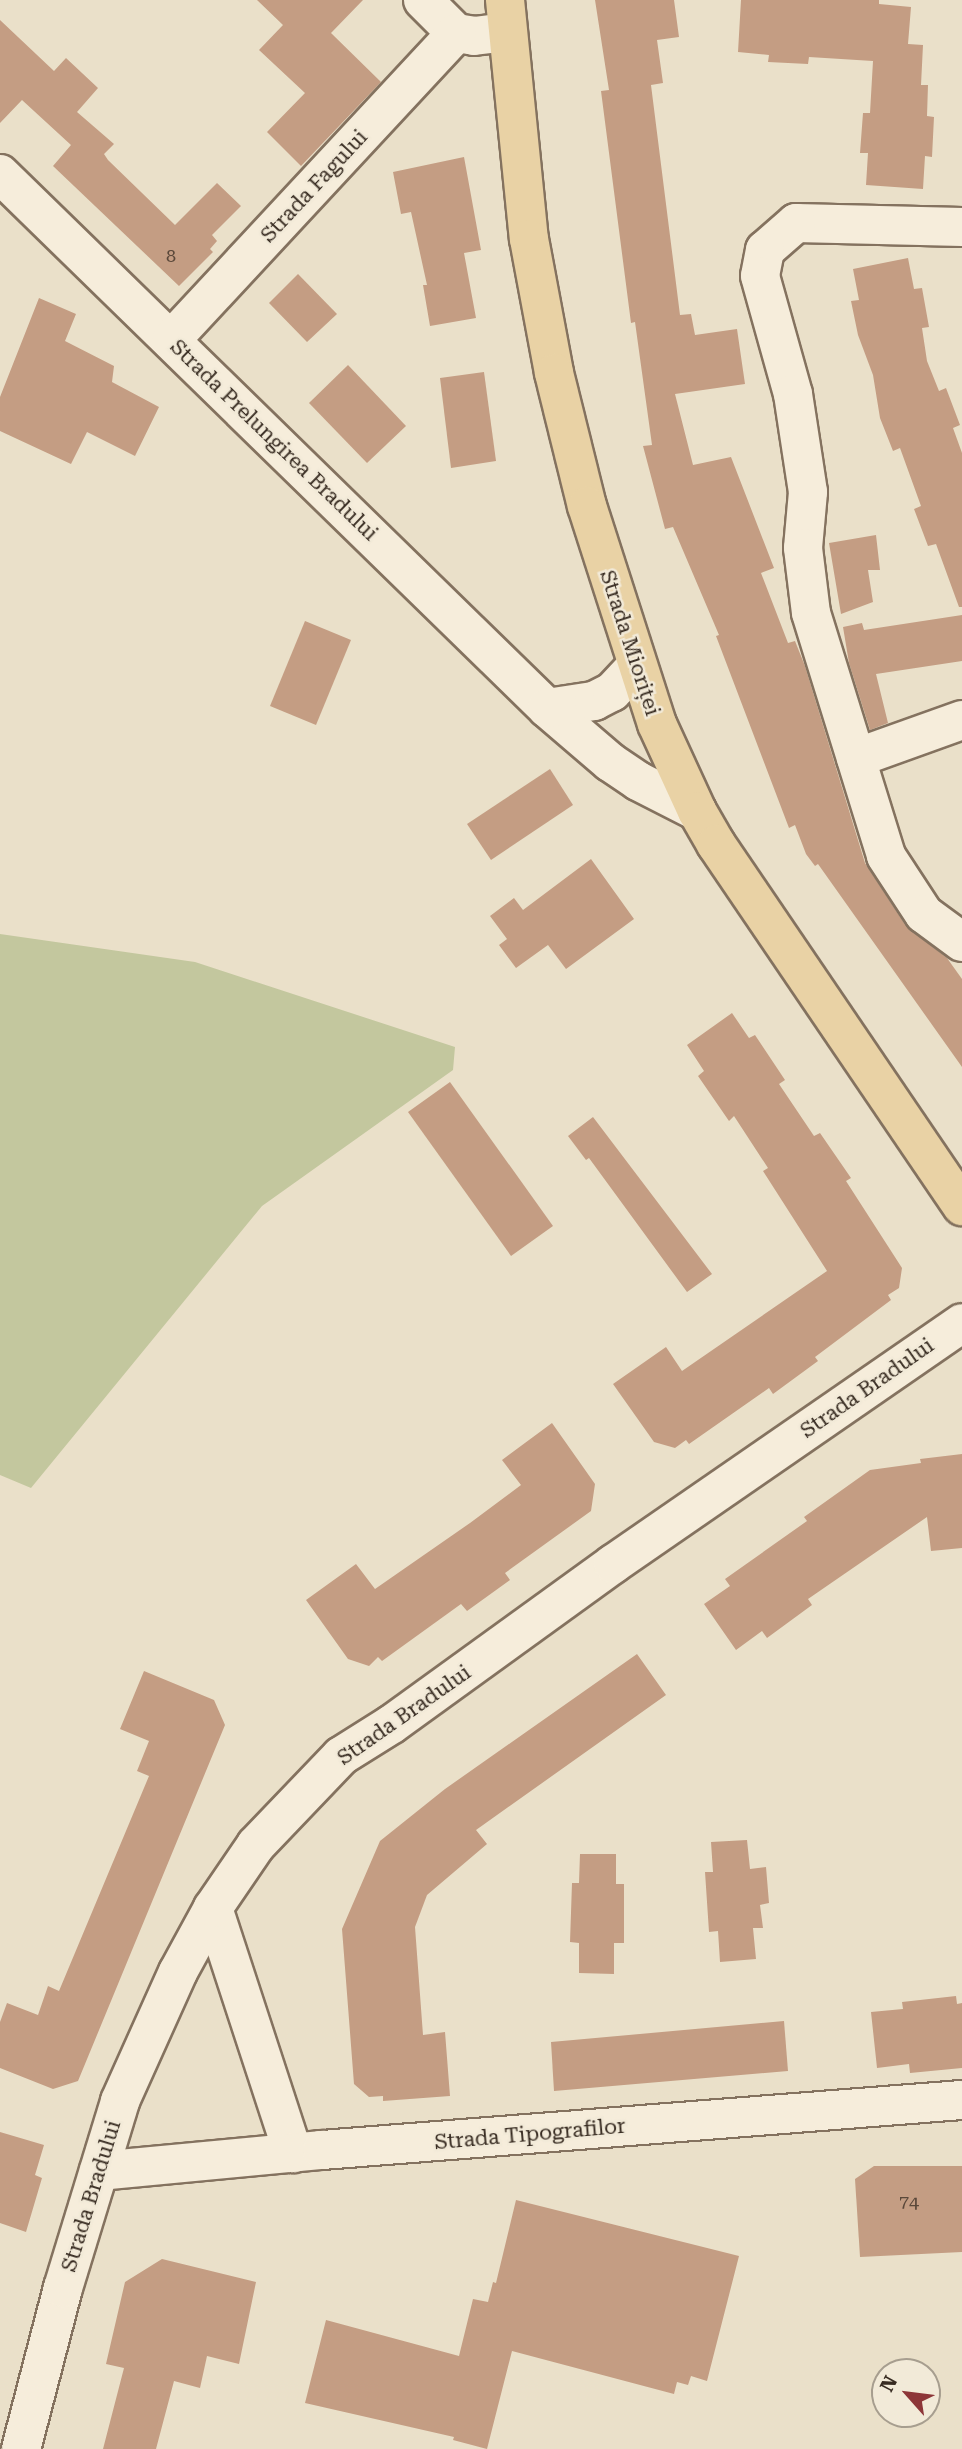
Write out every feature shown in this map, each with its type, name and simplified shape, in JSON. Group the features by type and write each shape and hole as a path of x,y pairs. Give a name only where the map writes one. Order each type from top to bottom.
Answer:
{"main road":[{"name":"Strada Mioriței","path":"506,16 529,239 554,373 587,506 636,666 657,724 697,811 962,1206"}],"street":[{"path":"423,0 456,33 474,36 506,16"},
{"name":"Strada Fagului","path":"171,340 456,33"},
{"name":"Strada Prelungirea Bradului","path":"0,174 547,708 610,762 638,781 697,811"},
{"path":"962,227 796,223 765,250 760,276 793,394 807,492 803,548 811,613 886,856 924,914 962,942"},
{"path":"547,708 594,701 612,692 636,666"},
{"path":"856,758 962,719"},
{"name":"Strada Bradului","path":"21,2449 63,2288 120,2101 178,1972 213,1908 256,1845 341,1756 392,1724 613,1564 962,1323"},
{"path":"213,1908 293,2153"},
{"name":"Strada Tipografilor","path":"99,2171 962,2100"}],"green space":[{"path":"0,934 195,962 455,1047 453,1070 262,1206 31,1488 0,1475"}],"building":[{"path":"257,0 363,0 331,33 381,82 301,166 267,132 305,93 259,50 283,25"},
{"path":"595,0 674,0 679,37 657,40 663,83 651,85 680,315 691,314 695,335 737,329 745,384 675,394 693,465 731,457 774,568 761,573 788,643 795,641 805,666 865,863 906,926 947,958 962,979 962,1067 818,864 815,866 806,854 795,825 789,828 716,636 719,635 673,527 665,529 643,446 652,445 635,322 631,323 601,91 609,90"},
{"path":"741,0 879,0 879,4 911,7 908,44 923,45 921,85 928,85 927,116 934,117 932,157 925,156 923,189 866,185 868,153 860,153 863,113 870,113 873,61 809,57 808,64 768,62 769,55 738,52"},
{"path":"0,20 54,71 66,58 98,88 77,112 114,144 104,154 108,160 175,225 217,183 241,206 212,235 217,241 210,249 213,252 179,286 53,166 71,145 22,100 0,123"},
{"path":"464,157 481,250 464,253 476,318 430,326 423,285 427,285 411,212 401,214 393,172"},
{"path":"908,258 914,289 922,288 929,327 922,328 927,361 939,391 946,388 960,425 953,428 962,453 962,607 959,607 936,544 928,546 914,509 921,506 900,448 893,451 880,418 873,375 858,335 851,301 859,300 853,269"},
{"path":"298,274 337,314 307,342 269,303"},
{"path":"39,298 76,314 65,341 114,366 112,382 159,407 135,456 87,432 71,464 0,431 0,397"},
{"path":"348,365 406,426 367,463 309,403"},
{"path":"484,372 496,461 451,468 440,378"},
{"path":"876,535 880,570 868,570 873,602 841,614 829,543"},
{"path":"962,615 962,661 876,674 888,723 870,730 849,663 843,627 862,623 864,630"},
{"path":"305,621 351,640 316,725 270,706"},
{"path":"550,769 573,805 491,860 467,824"},
{"path":"591,859 634,919 566,969 548,945 516,968 499,945 507,939 490,916 514,898 523,910"},
{"path":"732,1013 749,1038 755,1035 785,1080 779,1084 814,1136 820,1133 851,1178 846,1181 902,1268 899,1288 888,1295 891,1300 815,1357 818,1361 773,1394 769,1388 689,1444 686,1440 675,1448 654,1442 613,1384 666,1347 682,1371 827,1271 763,1171 768,1168 734,1116 729,1121 698,1076 704,1071 687,1045"},
{"path":"450,1082 553,1226 511,1256 408,1112"},
{"path":"593,1117 712,1274 687,1292 589,1158 586,1160 568,1136"},
{"path":"552,1423 595,1484 591,1511 505,1573 510,1580 467,1611 461,1604 382,1661 378,1657 369,1666 348,1659 306,1600 356,1564 375,1589 470,1523 521,1485 502,1460"},
{"path":"962,1454 962,1548 931,1551 927,1517 808,1599 812,1605 767,1638 762,1631 736,1650 704,1604 730,1586 725,1579 807,1521 804,1517 870,1470 921,1463 920,1459"},
{"path":"637,1654 666,1695 476,1830 487,1844 427,1895 415,1927 423,2035 445,2032 450,2096 383,2101 383,2096 369,2097 354,2084 342,1929 380,1841 445,1789"},
{"path":"144,1671 214,1700 225,1725 78,2081 53,2089 0,2068 0,2022 7,2003 38,2015 48,1986 59,1991 149,1776 137,1771 149,1741 120,1729"},
{"path":"747,1840 750,1869 766,1867 769,1903 760,1905 763,1928 753,1928 756,1959 720,1962 718,1931 709,1932 705,1872 713,1872 711,1842"},
{"path":"580,1854 616,1854 616,1884 624,1884 624,1943 614,1943 614,1974 579,1973 579,1943 570,1942 572,1883 579,1883"},
{"path":"956,1996 957,2004 962,2003 962,2068 910,2073 909,2064 877,2068 871,2012 903,2009 902,2002"},
{"path":"784,2021 788,2071 554,2091 551,2042"},
{"path":"0,2132 44,2145 35,2175 42,2178 26,2232 0,2223"},
{"path":"874,2166 962,2166 962,2252 860,2257 855,2179"},
{"path":"516,2200 739,2256 707,2381 691,2376 688,2385 677,2382 674,2394 512,2351 487,2449 453,2440 454,2437 305,2403 326,2320 459,2356 473,2299 488,2302 493,2282 496,2283"},
{"path":"162,2259 256,2282 239,2364 207,2356 200,2388 174,2381 156,2449 103,2449 124,2368 106,2364 125,2282"}]}
